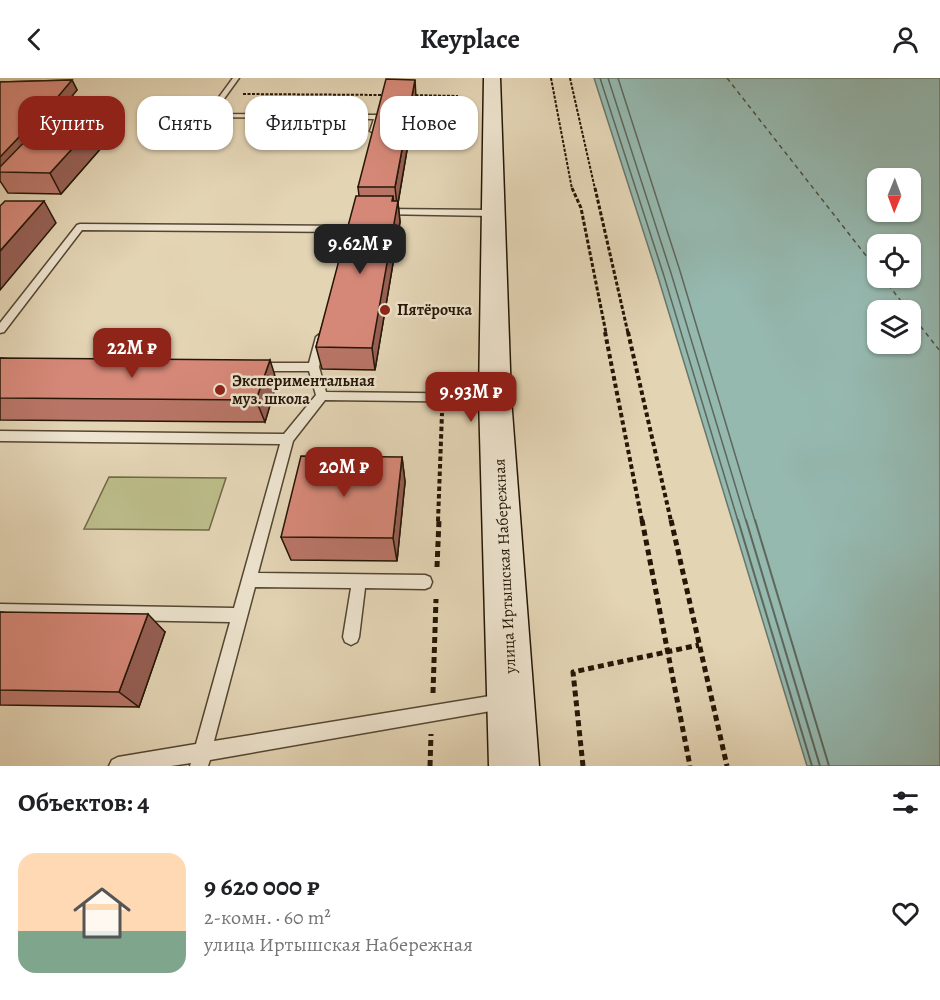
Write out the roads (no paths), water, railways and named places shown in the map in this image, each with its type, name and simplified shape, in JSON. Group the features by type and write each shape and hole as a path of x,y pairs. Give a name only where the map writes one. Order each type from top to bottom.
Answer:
{"main road":[{"name":"улица Иртышская Набережная","path":"492,78 495,398 514,766"}],"lane":[{"path":"236,78 208,116 378,117 373,138"},
{"path":"375,212 492,213"},
{"path":"0,330 80,227 350,225 346,241"},
{"path":"322,333 314,367 322,396"},
{"path":"244,367 314,367"},
{"path":"322,396 495,398"},
{"path":"201,758 287,439 322,396"},
{"path":"0,436 287,439"},
{"path":"249,580 425,582"},
{"path":"351,637 359,581"},
{"path":"0,611 239,615"},
{"path":"118,766 201,758 512,700"}],"water":[{"path":"594,78 940,78 940,766 807,766 658,277"}],"place":[{"name":"Пятёрочка","path":"385,310"},
{"name":"Экспериментальная муз. школа","path":"220,390"}]}
